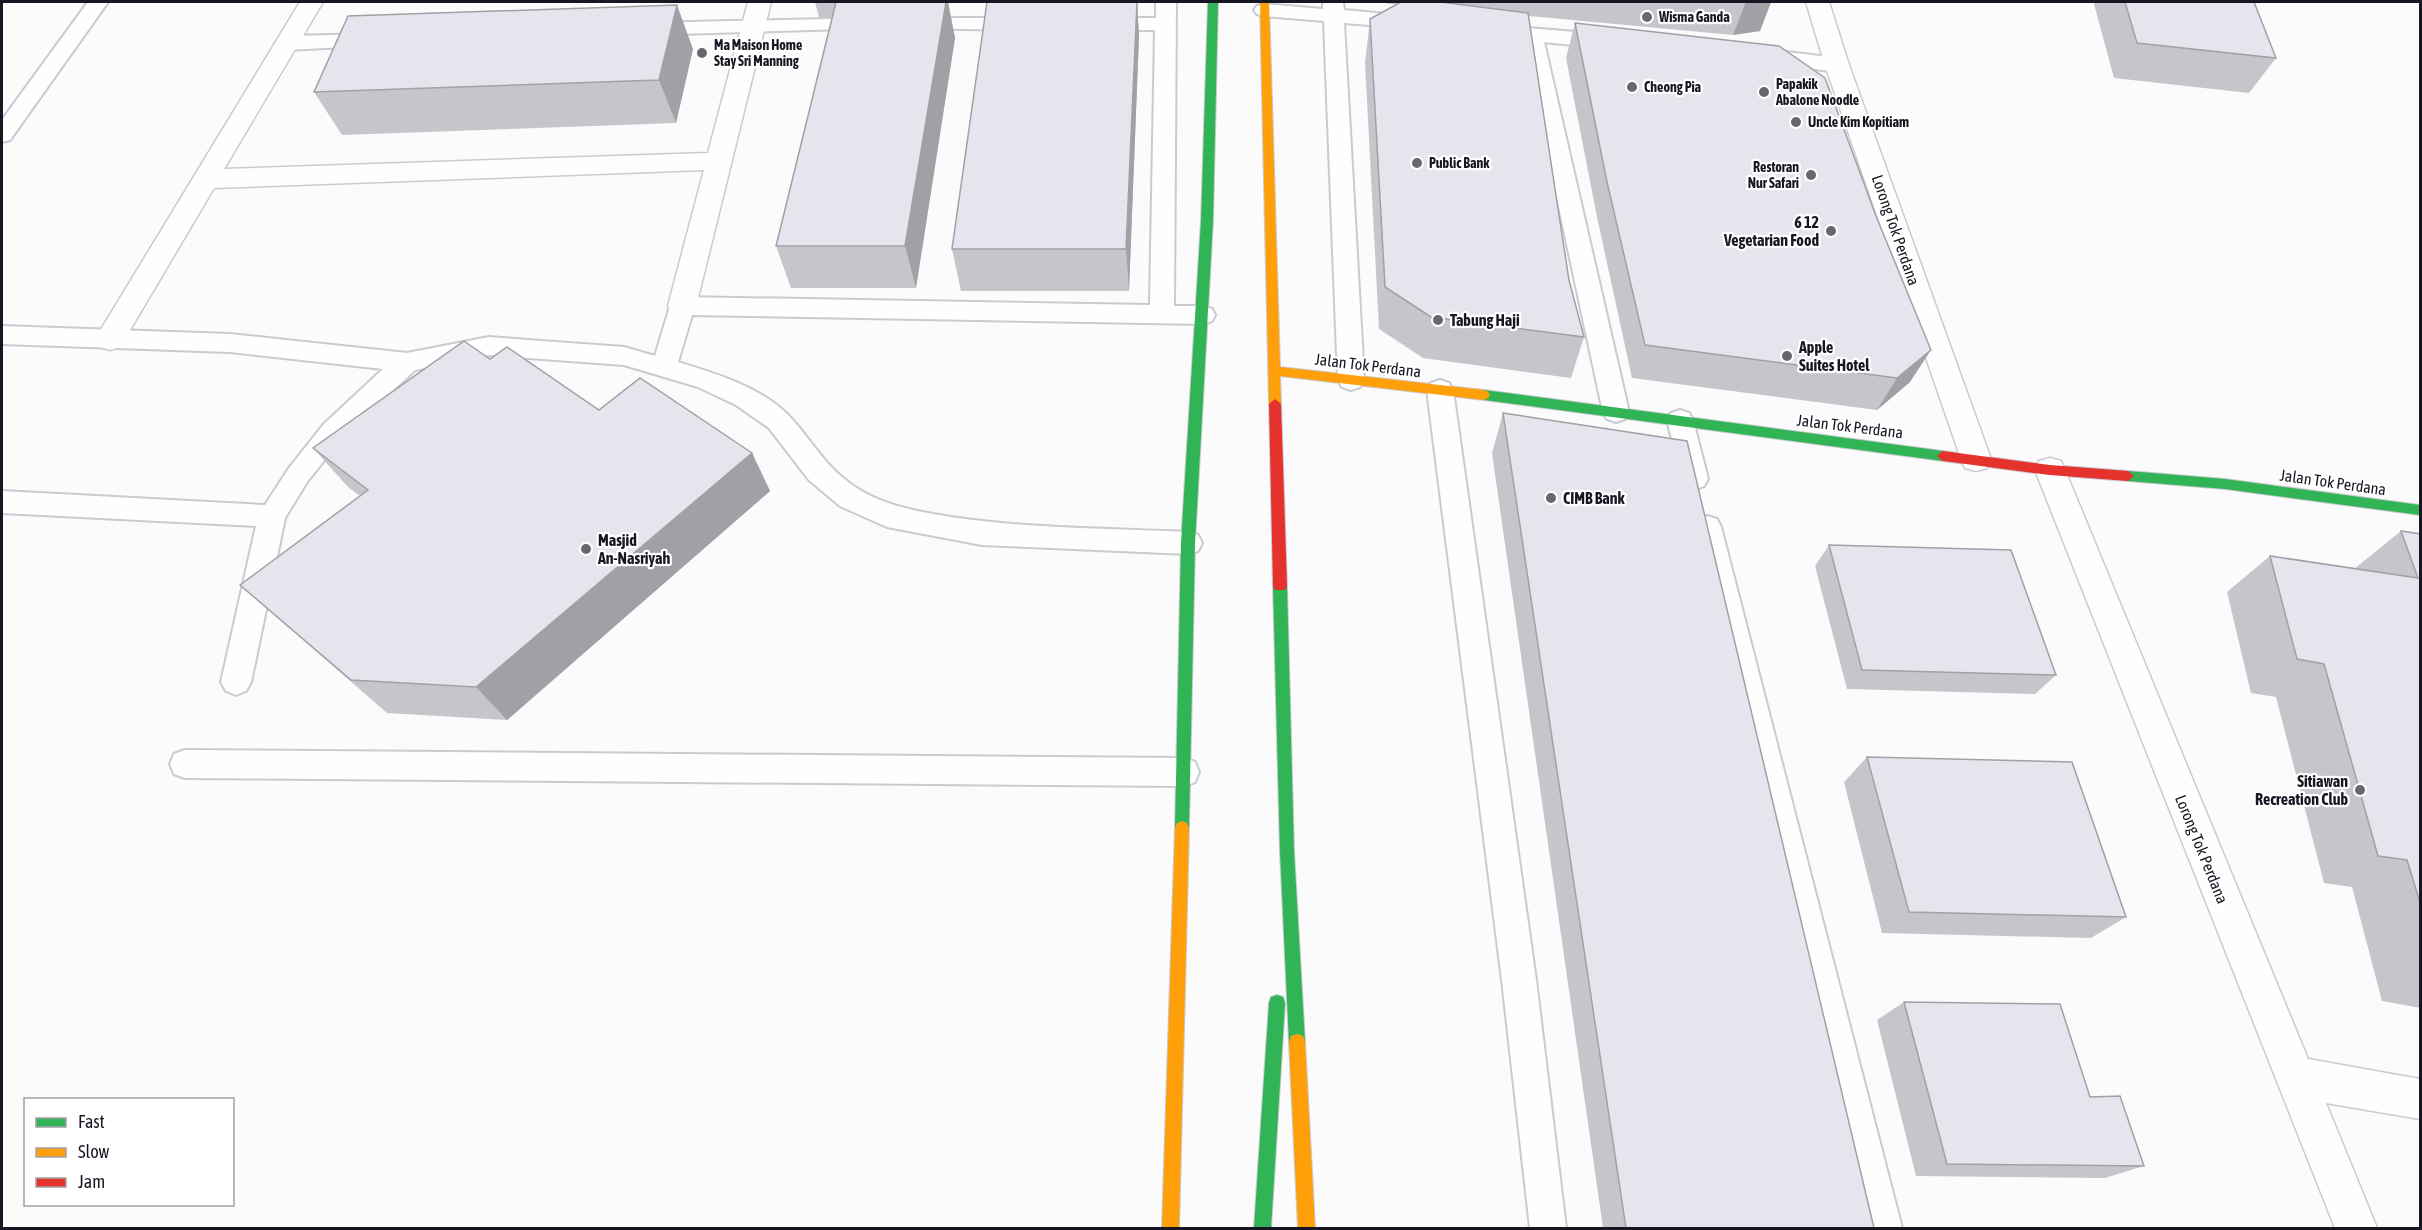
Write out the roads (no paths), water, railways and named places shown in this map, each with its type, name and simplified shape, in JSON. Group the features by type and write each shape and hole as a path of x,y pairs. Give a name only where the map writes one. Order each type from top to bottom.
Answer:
{"main road":[{"path":"1170,1228 1184,772 1188,543 1203,315 1213,2"},
{"path":"1264,6 1276,371 1287,851 1307,1228"},
{"name":"Jalan Tok Perdana","path":"1276,371 1680,420 2050,470 2225,484 2421,510"},
{"path":"1279,969 1287,851"},
{"path":"1262,1228 1278,993"}],"street":[{"path":"110,339 311,2"},
{"name":"Lorong Tok Perdana","path":"1817,2 1837,65 1976,459"},
{"path":"682,306 757,13"},
{"path":"205,179 719,161"},
{"name":"Lorong Tok Perdana","path":"2050,470 2356,1228"},
{"path":"2294,1077 2421,1099"}],"lane":[{"path":"2,135 98,2"},
{"path":"1264,6 1333,8 1427,24"},
{"path":"1333,8 1351,380"},
{"path":"622,30 757,13 1048,24"},
{"path":"1083,24 1166,13 1162,314"},
{"path":"1473,29 1626,43"},
{"path":"1532,34 1616,412"},
{"path":"286,43 394,39"},
{"path":"1743,54 1837,65"},
{"path":"664,366 682,306 1203,315"},
{"path":"2,335 230,343 407,362 489,346 624,356 706,380 745,398 778,421 818,473 850,498 887,516 982,534 1188,543"},
{"path":"236,682 272,516 298,475 333,431 407,362"},
{"path":"1440,390 1520,980 1548,1228"},
{"path":"1680,420 1884,1228"},
{"path":"2,502 272,516"},
{"path":"184,764 1184,772"}],"place":[{"name":"Wisma Ganda","path":"1647,17"},
{"name":"Ma Maison Home Stay Sri Manning","path":"702,53"},
{"name":"Cheong Pia","path":"1632,87"},
{"name":"Papakik Abalone Noodle","path":"1764,92"},
{"name":"Uncle Kim Kopitiam","path":"1796,122"},
{"name":"Public Bank","path":"1417,163"},
{"name":"Restoran Nur Safari","path":"1811,175"},
{"name":"6 12 Vegetarian Food","path":"1831,231"},
{"name":"Tabung Haji","path":"1438,320"},
{"name":"Apple Suites Hotel","path":"1787,356"},
{"name":"CIMB Bank","path":"1551,498"},
{"name":"Masjid An-Nasriyah","path":"586,549"},
{"name":"Sitiawan Recreation Club","path":"2360,790"}]}
